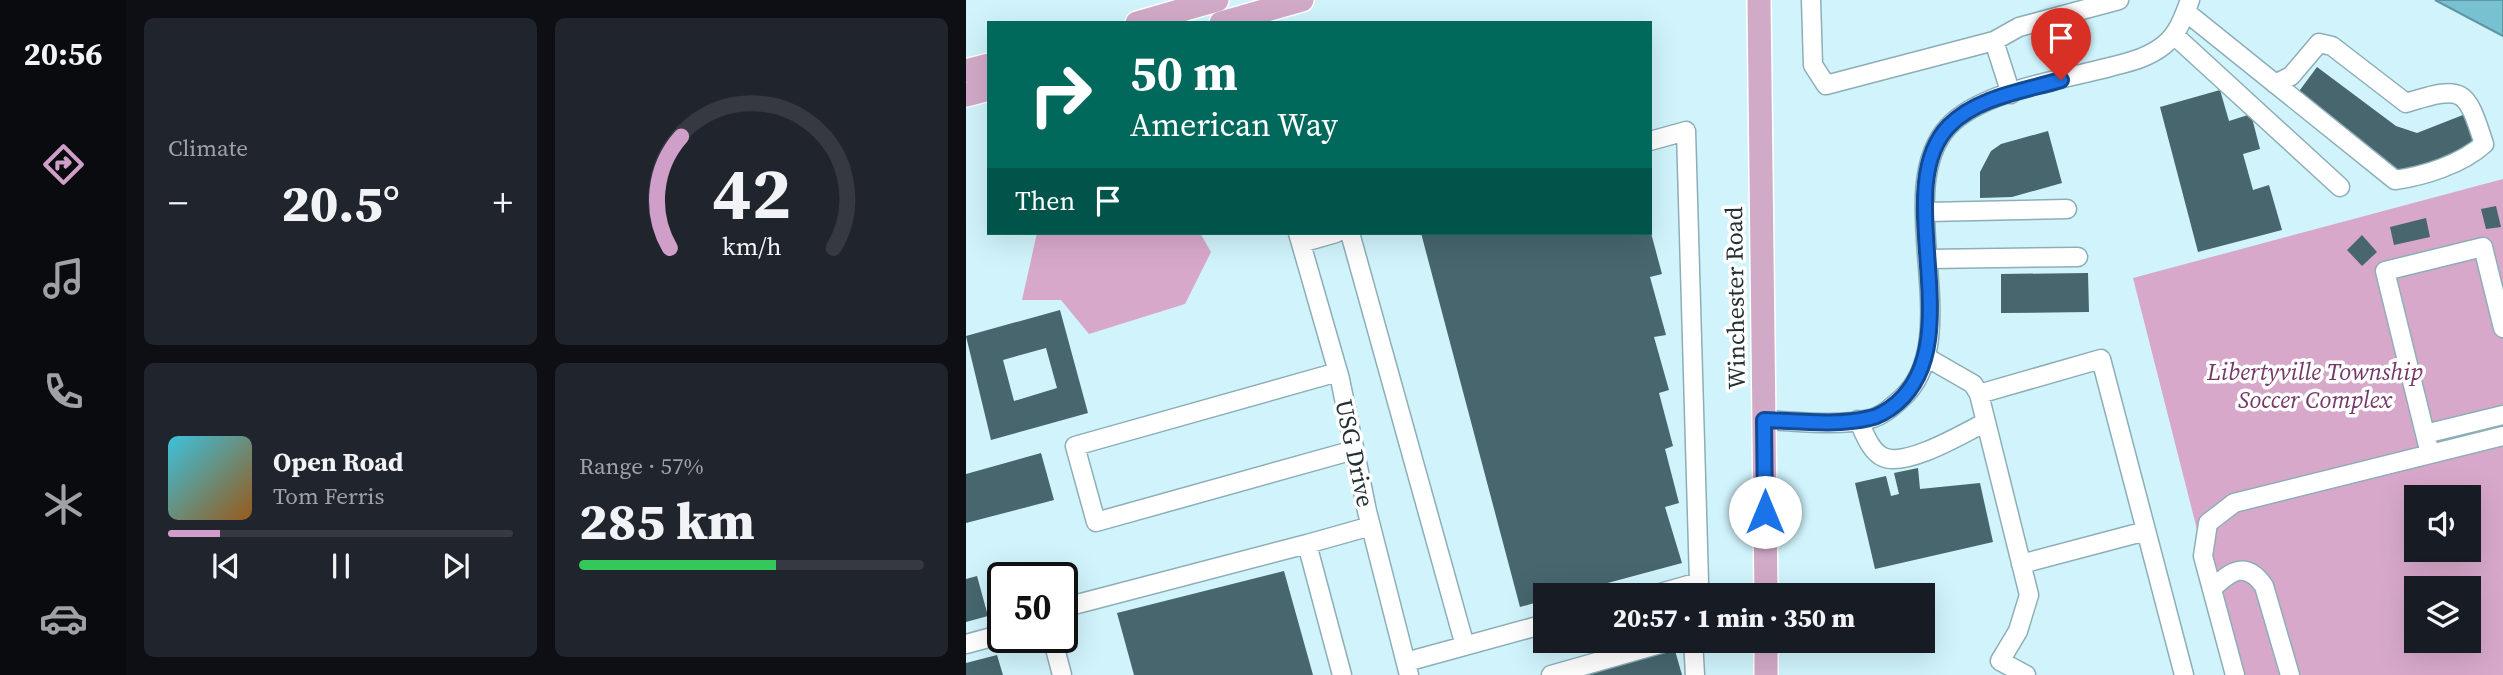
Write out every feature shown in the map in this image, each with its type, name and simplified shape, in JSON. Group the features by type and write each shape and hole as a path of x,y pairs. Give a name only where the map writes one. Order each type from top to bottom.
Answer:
{"main road":[{"path":"1144,21 1217,0"},
{"path":"1235,16 1302,0"},
{"name":"Winchester Road","path":"1759,0 1766,583"},
{"path":"966,71 987,66"},
{"path":"966,95 987,90"},
{"path":"1766,653 1766,675"}],"street":[{"path":"1811,0 1813,65 1826,85 1994,41 2019,27 2119,0"},
{"path":"1764,420 1858,420 1879,415 1908,394 1926,357 1926,185 1931,156 1948,127 1976,106 2137,60 2165,45 2174,35 2188,6 2275,84 2395,180 2418,177 2476,152 2484,144 2471,103 2457,93 2441,92 2406,103 2332,46 2319,43 2291,76 2275,84"},
{"path":"2174,35 2340,187"},
{"path":"1994,41 2011,94"},
{"path":"1652,140 1686,131 1699,582 1695,583"},
{"path":"1927,212 2067,209"},
{"path":"1300,238 1322,235"},
{"path":"1351,235 1465,646"},
{"name":"USG Drive","path":"1300,238 1338,372 1371,526 1408,669"},
{"path":"2430,454 2385,271 2483,247 2503,328"},
{"path":"1928,259 2078,257"},
{"path":"1926,357 1973,384 1979,394 2029,596 2018,631 2000,661 2026,675"},
{"path":"1979,394 2101,359 2184,675"},
{"path":"1338,372 1075,446 1096,522 1354,450"},
{"path":"2425,434 2503,415"},
{"path":"1858,420 1874,450 1884,458 1911,457 1986,422"},
{"path":"2235,675 2203,556 2208,523 2234,503 2503,436"},
{"path":"1078,604 1371,526"},
{"path":"2021,564 2146,531"},
{"path":"1307,544 1342,675"},
{"path":"2212,589 2231,572 2242,570 2258,577 2264,586 2290,675"},
{"path":"1408,669 1465,646 1533,627"},
{"path":"966,644 987,638"},
{"path":"1056,653 1062,675"},
{"path":"1551,675 1628,653"},
{"path":"1694,653 1695,675"}],"green space":[{"name":"Libertyville Township Soccer Complex","path":"2503,179 2503,675 2234,675 2133,278"},
{"path":"1037,235 1201,235 1211,252 1185,304 1089,334 1061,300 1022,300"}],"water":[{"path":"2435,0 2503,0 2503,36"}],"building":[{"path":"2317,67 2396,126 2417,133 2468,113 2480,144 2401,175 2297,94"},
{"path":"2220,90 2229,121 2251,114 2260,149 2243,154 2253,190 2269,185 2282,230 2198,252 2160,107"},
{"path":"2048,131 2062,183 2012,197 1980,198 1980,172 1991,151 2001,144"},
{"path":"2496,206 2501,227 2486,229 2481,209"},
{"path":"2426,218 2430,237 2394,245 2390,227"},
{"path":"1422,235 1652,235 1662,274 1650,277 1666,335 1654,337 1669,390 1659,393 1673,446 1665,449 1679,503 1665,507 1682,563 1608,583 1533,583 1533,603 1520,607"},
{"path":"2362,235 2377,252 2362,266 2347,250"},
{"path":"2088,273 2089,312 2001,313 2001,274"},
{"path":"1060,310 1088,413 991,440 966,336","holes":["1046,348 1057,388 1014,401 1003,360"]},
{"path":"1041,453 1054,500 966,523 966,474"},
{"path":"1918,468 1920,489 1980,483 1993,542 1875,569 1855,483 1886,476 1891,496 1899,494 1894,473"},
{"path":"1284,571 1313,675 1134,675 1117,613"},
{"path":"977,576 987,616 966,622 966,579"},
{"path":"1650,653 1676,653 1682,675 1564,675"},
{"path":"997,655 1003,675 966,675 966,663"}],"route":[{"path":"1765,512 1764,420 1825,422 1870,418 1893,407 1908,394 1923,368 1929,340 1926,185 1931,156 1937,143 1948,127 1976,106 2061,80"}]}
